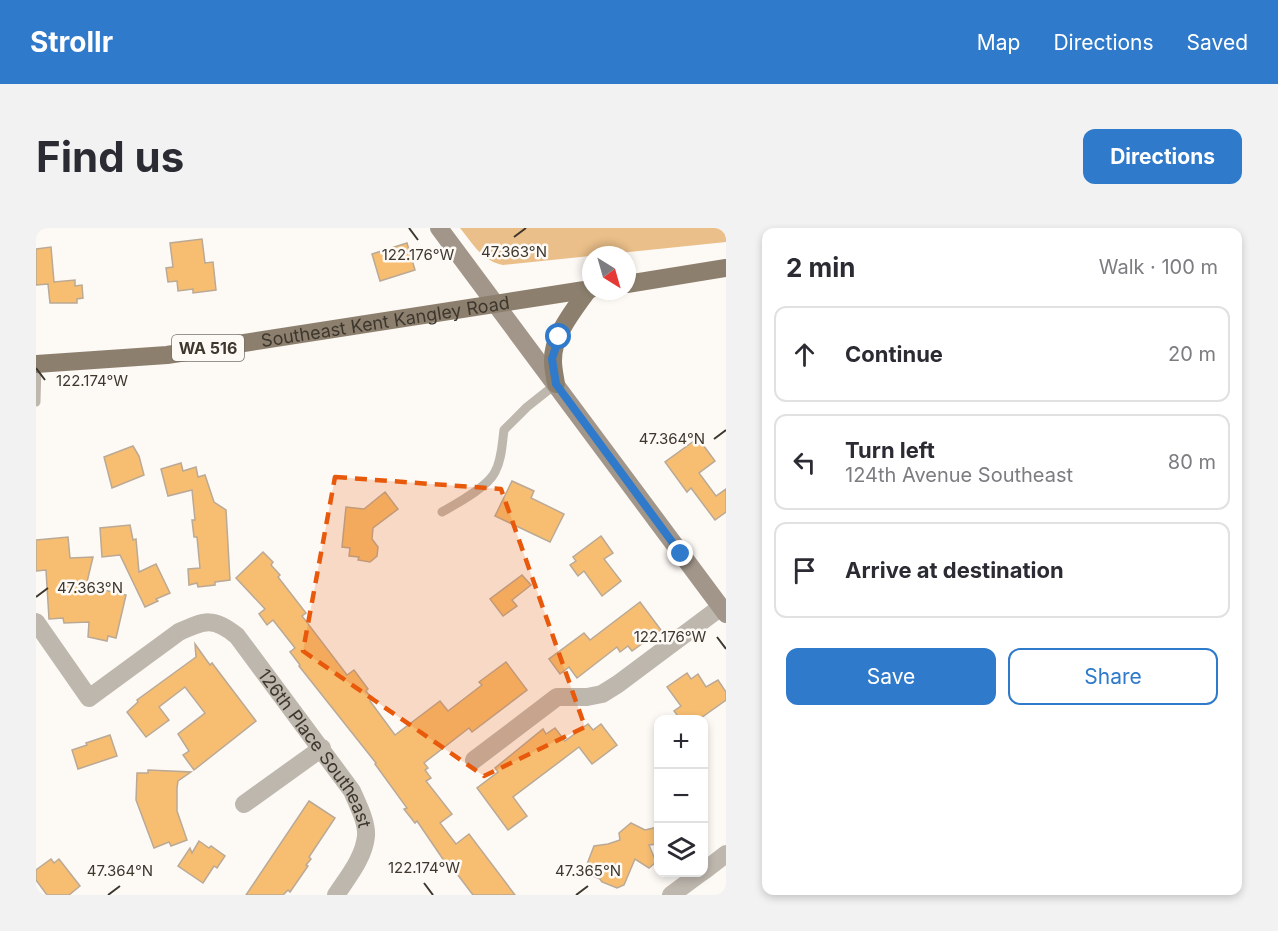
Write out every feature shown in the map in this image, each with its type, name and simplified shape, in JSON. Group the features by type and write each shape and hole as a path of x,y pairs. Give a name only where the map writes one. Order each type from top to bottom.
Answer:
{"main road":[{"path":"636,283 726,268"},
{"name":"Southeast Kent Kangley Road","path":"36,364 167,355 582,291"},
{"path":"556,384 552,359 555,346 561,331 582,300"}],"street":[{"path":"439,228 723,610 602,694 587,697 557,697 474,760"},
{"name":"126th Place Southeast","path":"36,622 88,698 179,632 208,621 223,625 237,636 322,748 352,791 361,813 366,836 360,858 336,895"},
{"path":"244,804 322,748"},
{"path":"708,868 726,854"},
{"path":"671,895 696,877"}],"lane":[{"path":"36,364 36,402"},
{"path":"442,513 468,498 495,474 501,456 504,430 527,407 556,384"}],"highlighted area":[{"path":"335,477 501,489 585,727 484,776 303,651"}],"shaded area":[{"path":"460,228 726,228 726,242 636,251 636,246 582,246 582,257 503,265 489,260"}],"building":[{"path":"202,239 205,263 213,262 216,290 193,293 193,289 178,291 177,281 168,282 166,268 173,267 170,243"},
{"path":"407,243 415,270 380,281 372,254"},
{"path":"51,247 54,282 75,280 75,286 82,285 83,298 77,299 77,303 50,303 48,284 36,285 36,249"},
{"path":"698,438 715,461 699,473 716,496 726,489 726,512 715,520 691,488 687,492 665,462"},
{"path":"133,446 139,456 144,475 112,488 104,457"},
{"path":"181,463 183,471 196,467 198,477 205,475 214,502 226,510 230,580 215,582 215,585 198,587 197,583 189,585 188,569 200,568 197,537 194,537 192,520 195,520 192,490 168,496 161,469"},
{"path":"512,481 534,491 531,498 564,514 550,542 495,516"},
{"path":"385,492 398,509 373,528 372,539 378,547 377,556 370,562 349,556 350,548 342,547 346,507 364,509"},
{"path":"130,525 133,540 136,539 139,572 156,564 170,593 145,607 120,555 102,557 100,528"},
{"path":"601,536 613,553 604,559 621,581 602,596 584,571 578,576 570,565 576,561 573,557"},
{"path":"68,537 70,558 93,557 86,586 126,595 116,638 108,636 107,641 88,637 89,622 64,623 63,618 49,619 46,570 36,571 36,540"},
{"path":"263,552 273,562 271,565 280,575 278,577 306,613 302,616 347,675 354,670 368,689 366,691 372,699 370,701 395,735 440,701 448,711 482,685 479,682 506,662 527,690 472,732 469,728 424,763 428,768 425,770 431,778 426,781 452,814 440,823 456,844 469,834 515,895 473,895 451,866 449,868 417,821 415,823 404,809 407,808 376,763 299,666 290,652 295,648 273,620 267,625 259,614 265,609 236,578"},
{"path":"522,575 531,585 512,600 517,606 503,616 490,599"},
{"path":"640,602 661,630 632,651 628,646 620,652 617,647 577,678 569,667 560,674 549,659 584,633 590,640"},
{"path":"195,644 256,721 194,770 183,755 189,751 178,734 205,713 185,687 159,707 169,720 146,737 127,712 138,702 137,700 196,657"},
{"path":"687,673 691,679 698,674 706,687 718,680 726,692 726,700 705,715 677,715 674,711 681,706 667,687"},
{"path":"588,724 593,730 601,724 617,745 592,764 579,747 513,797 527,816 508,830 477,788 498,772 495,768 543,729 546,734 555,728 565,741"},
{"path":"110,735 117,756 78,769 72,750"},
{"path":"148,770 191,772 178,781 177,788 177,811 187,840 171,846 169,842 154,848 136,800 137,773 148,773"},
{"path":"309,801 335,818 309,857 311,859 306,865 308,866 290,892 288,890 283,895 246,895"},
{"path":"631,823 645,830 654,828 654,844 649,845 654,864 649,868 635,859 624,885 617,888 584,872 594,846 620,840 619,833"},
{"path":"199,841 225,856 217,868 214,866 203,883 178,866 190,848 192,853"},
{"path":"51,859 54,863 59,859 80,886 69,895 47,895 36,880 36,870"}],"route":[{"path":"559,337 552,359 556,384 681,554"}]}
